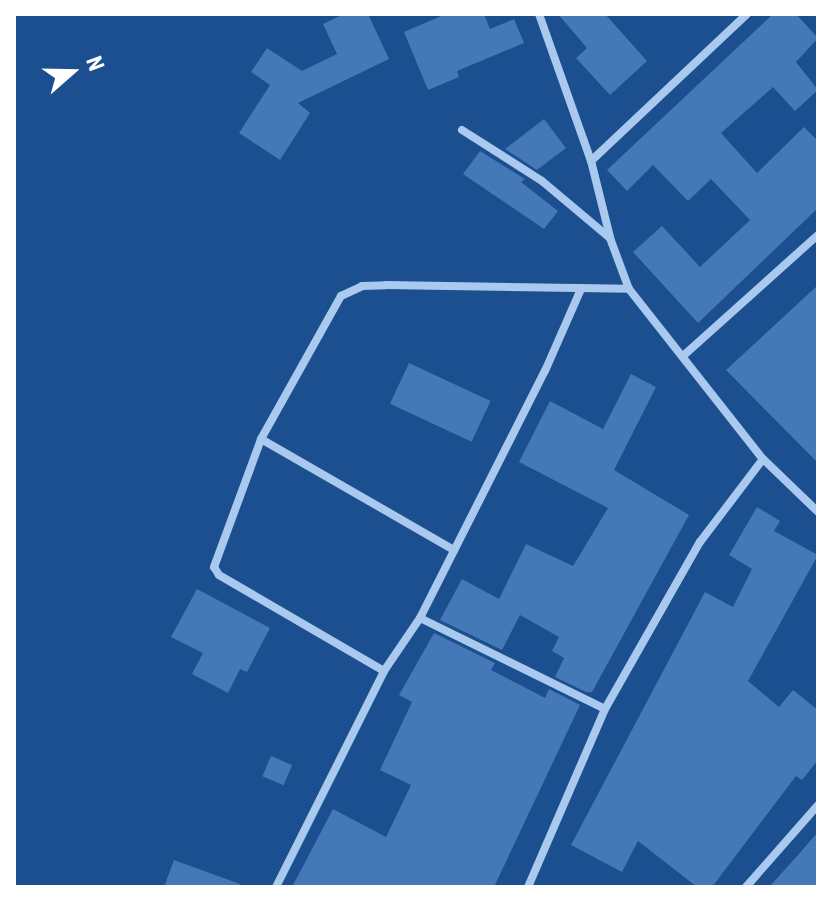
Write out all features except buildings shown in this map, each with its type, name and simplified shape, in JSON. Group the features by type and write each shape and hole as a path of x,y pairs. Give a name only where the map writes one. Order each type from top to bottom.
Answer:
{"street":[{"path":"539,14 591,161 610,238 629,289 763,459 818,512"},
{"path":"591,161 747,14"},
{"path":"462,130 542,181 610,238"},
{"path":"683,356 818,235"},
{"path":"384,671 219,575 214,567 261,439 341,296 362,286 629,289"},
{"path":"276,887 384,671 420,618 581,289"},
{"path":"261,439 454,550"},
{"path":"528,887 605,709 700,542 763,459"},
{"path":"420,618 605,709"},
{"path":"746,887 818,805"}]}
